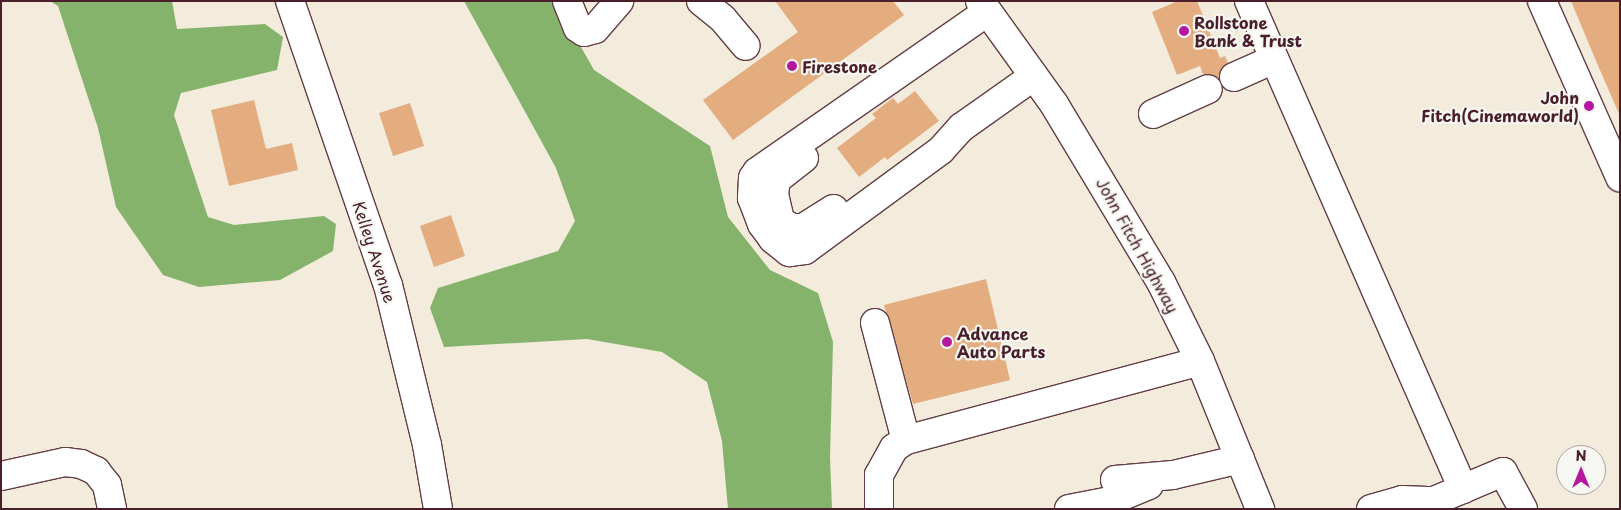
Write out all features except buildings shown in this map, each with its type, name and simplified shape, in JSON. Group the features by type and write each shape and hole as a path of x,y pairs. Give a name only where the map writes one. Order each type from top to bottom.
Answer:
{"main road":[{"name":"Kelley Avenue","path":"290,1 388,286 425,436 438,509"},
{"path":"567,1 578,28 584,32 595,29 619,1"},
{"path":"701,1 724,19 746,46"},
{"path":"1249,1 1463,489"},
{"path":"1542,1 1620,177"},
{"path":"984,7 916,64 878,86 757,172 753,178 752,198 762,224 784,249 794,253 805,250 941,150 957,131 1034,76"},
{"name":"John Fitch Highway","path":"984,7 1034,76 1119,208 1161,282 1200,361 1260,509"},
{"path":"1234,78 1266,63"},
{"path":"1153,114 1208,88"},
{"path":"874,323 906,440"},
{"path":"879,509 880,475 894,448 906,440 1200,361"},
{"path":"1069,509 1121,497 1173,475 1240,458"},
{"path":"1,476 65,462 81,464 96,471 107,486 112,509"},
{"path":"1371,509 1402,500 1430,505 1503,472 1523,509"},
{"path":"1115,480 1173,475"}],"green space":[{"path":"50,1 172,1 177,29 265,24 283,37 277,70 181,93 174,115 208,217 234,225 324,216 336,224 333,251 280,280 199,287 163,275 116,207 98,128 58,6"},
{"path":"464,1 555,1 594,70 710,146 728,217 770,270 818,293 833,342 830,458 832,509 728,509 722,441 707,382 662,352 587,339 444,347 430,308 438,288 558,251 575,221 556,168"}],"place":[{"name":"Rollstone Bank & Trust","path":"1184,31"},
{"name":"Firestone","path":"792,66"},
{"name":"John Fitch(Cinemaworld)","path":"1589,106"},
{"name":"Advance Auto Parts","path":"947,342"}]}
